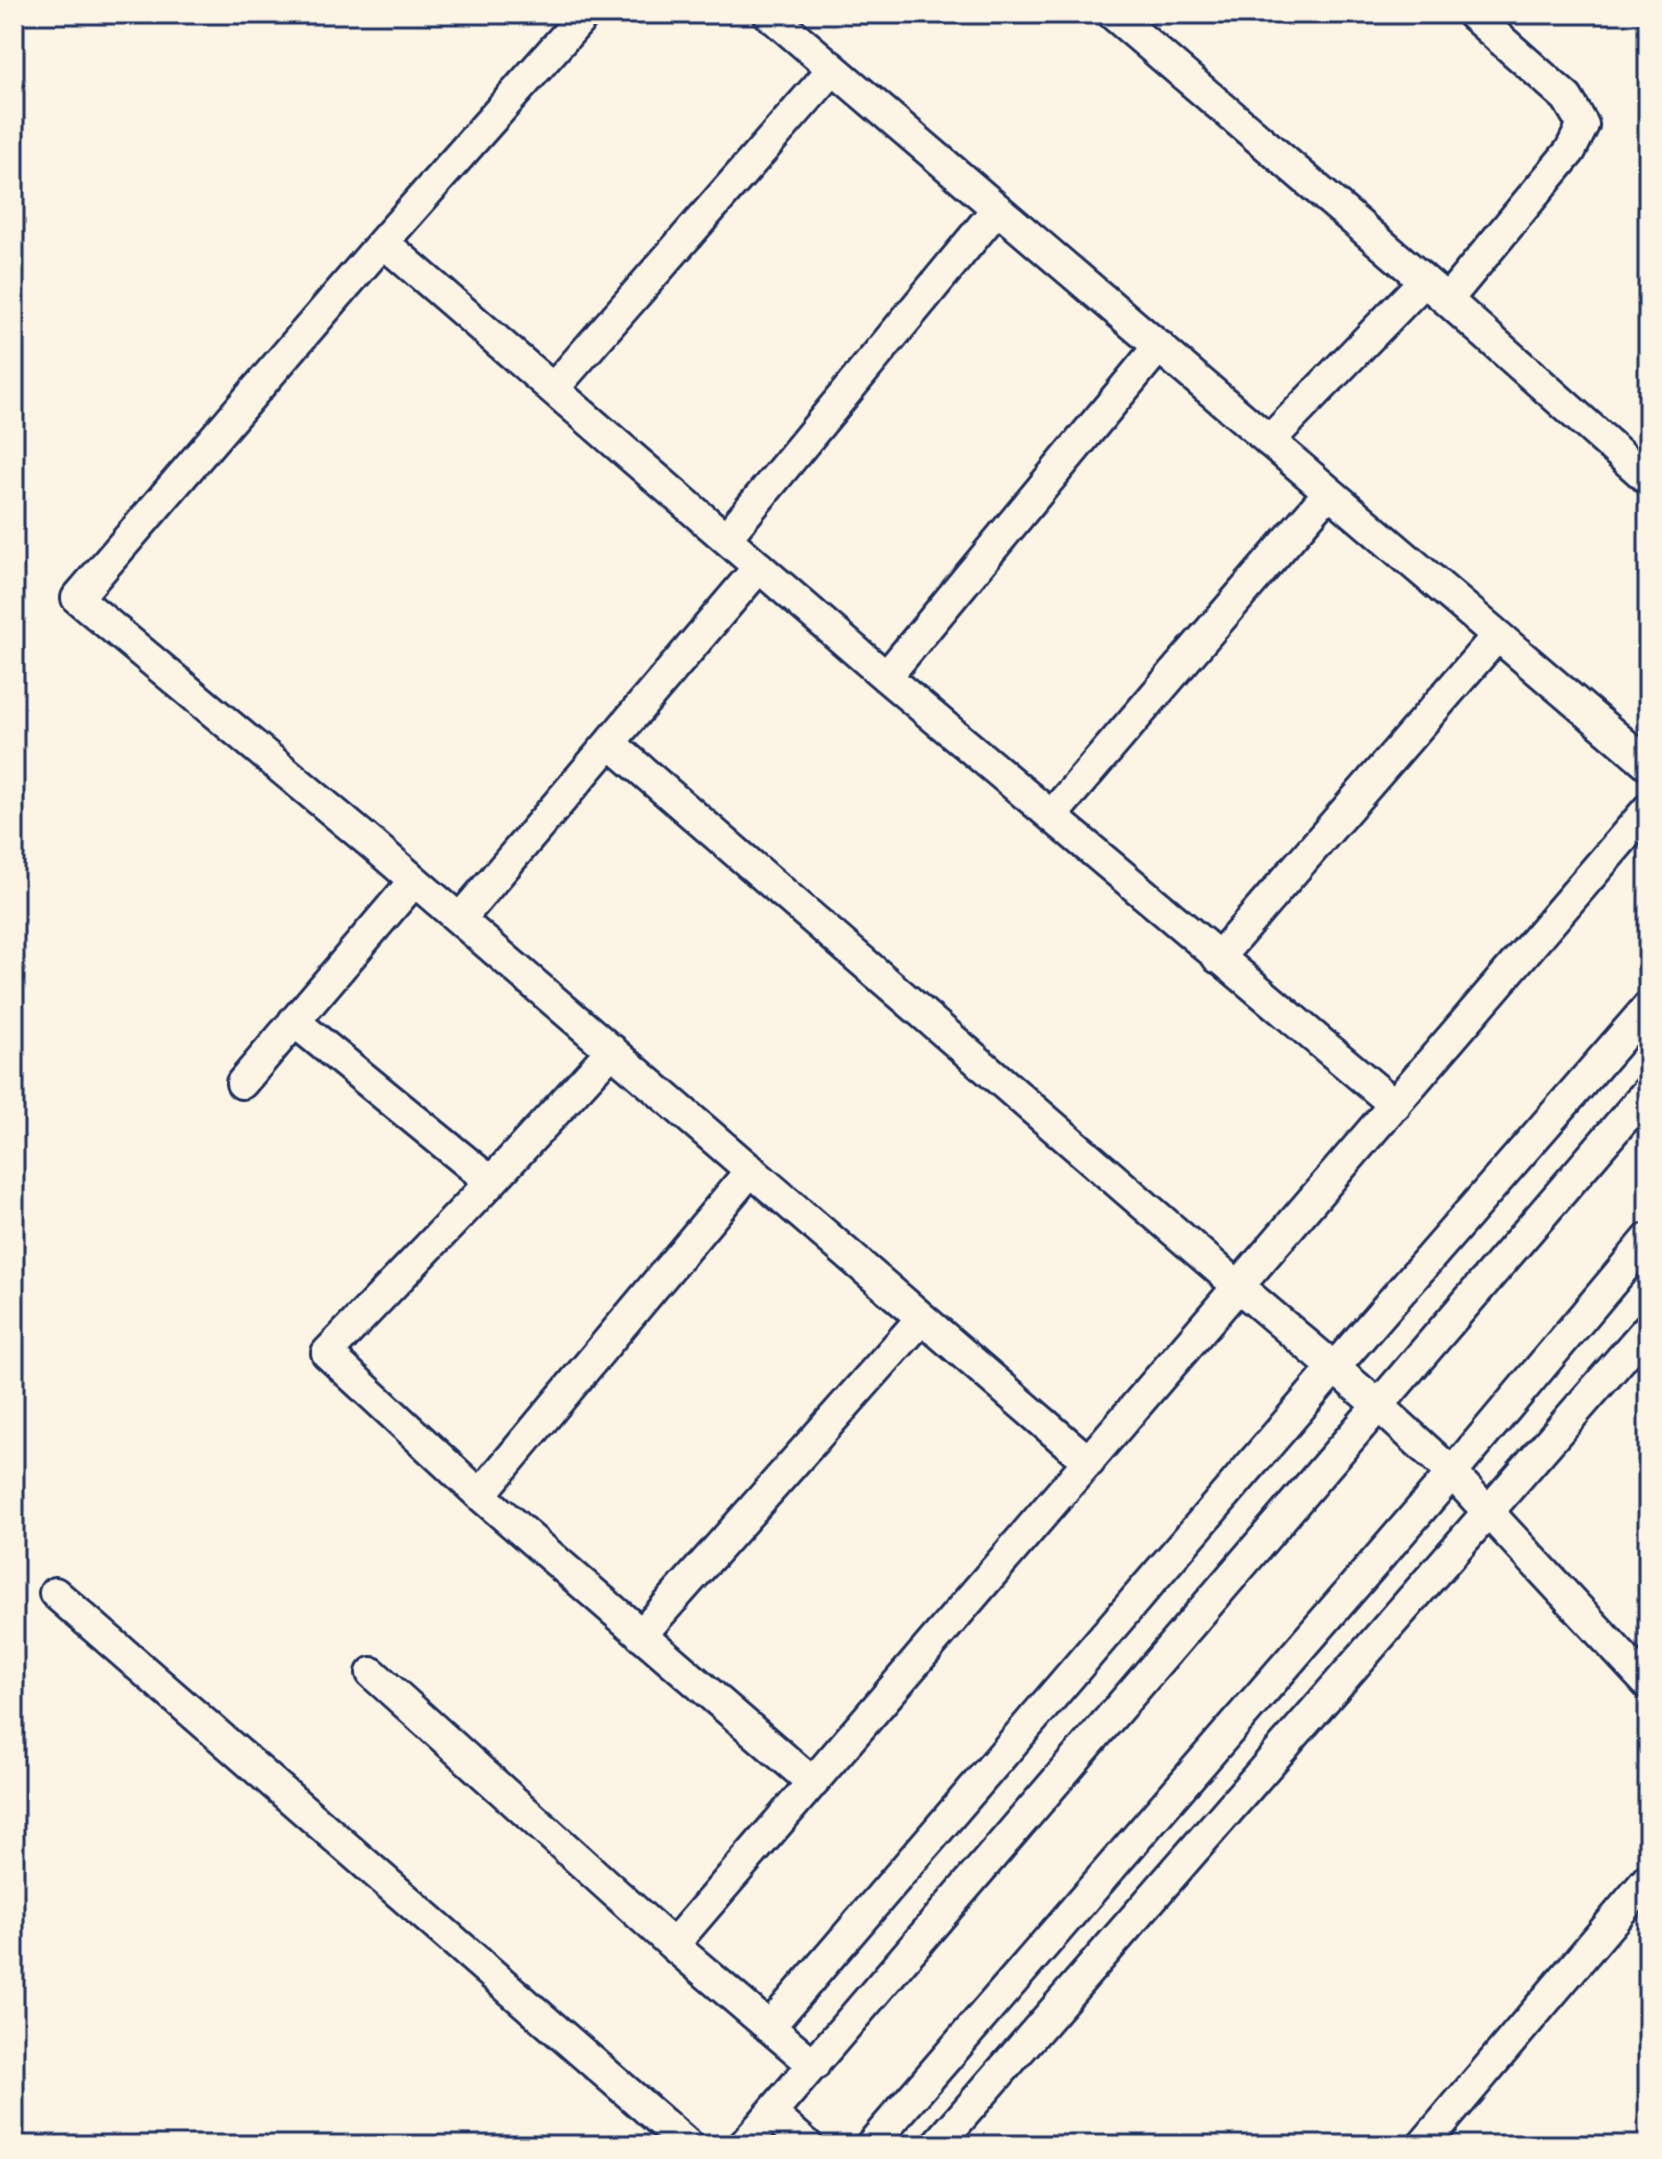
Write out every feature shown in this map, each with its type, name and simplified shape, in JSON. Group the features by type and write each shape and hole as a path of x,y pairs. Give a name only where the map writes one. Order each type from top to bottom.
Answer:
{"street":[{"path":"585,14 383,242 77,598 460,919 1089,1462"},
{"path":"769,14 1648,764"},
{"path":"1113,14 1447,300 1648,479"},
{"path":"1447,300 1570,151 1583,125 1567,98 1486,18"},
{"path":"553,389 833,69"},
{"path":"726,538 997,209"},
{"path":"383,242 886,677 1395,1105"},
{"path":"1269,441 1423,282"},
{"path":"886,677 1159,346"},
{"path":"1052,815 1329,492"},
{"path":"460,919 759,567"},
{"path":"1218,958 1497,636"},
{"path":"610,743 1379,1406 1452,1473 1648,1684"},
{"path":"673,1945 1648,809"},
{"path":"242,1083 414,881"},
{"path":"769,2027 1648,1007"},
{"path":"294,1021 491,1182"},
{"path":"612,1050 327,1353 480,1495 813,1783"},
{"path":"744,2145 1648,1091"},
{"path":"480,1495 751,1170"},
{"path":"871,2145 1452,1473 1648,1239"},
{"path":"641,1635 922,1318"},
{"path":"937,2145 1648,1328"},
{"path":"55,1593 688,2145"},
{"path":"372,1673 673,1945 814,2065"},
{"path":"1423,2145 1648,1879"},
{"path":"772,2114 807,2145"}]}
